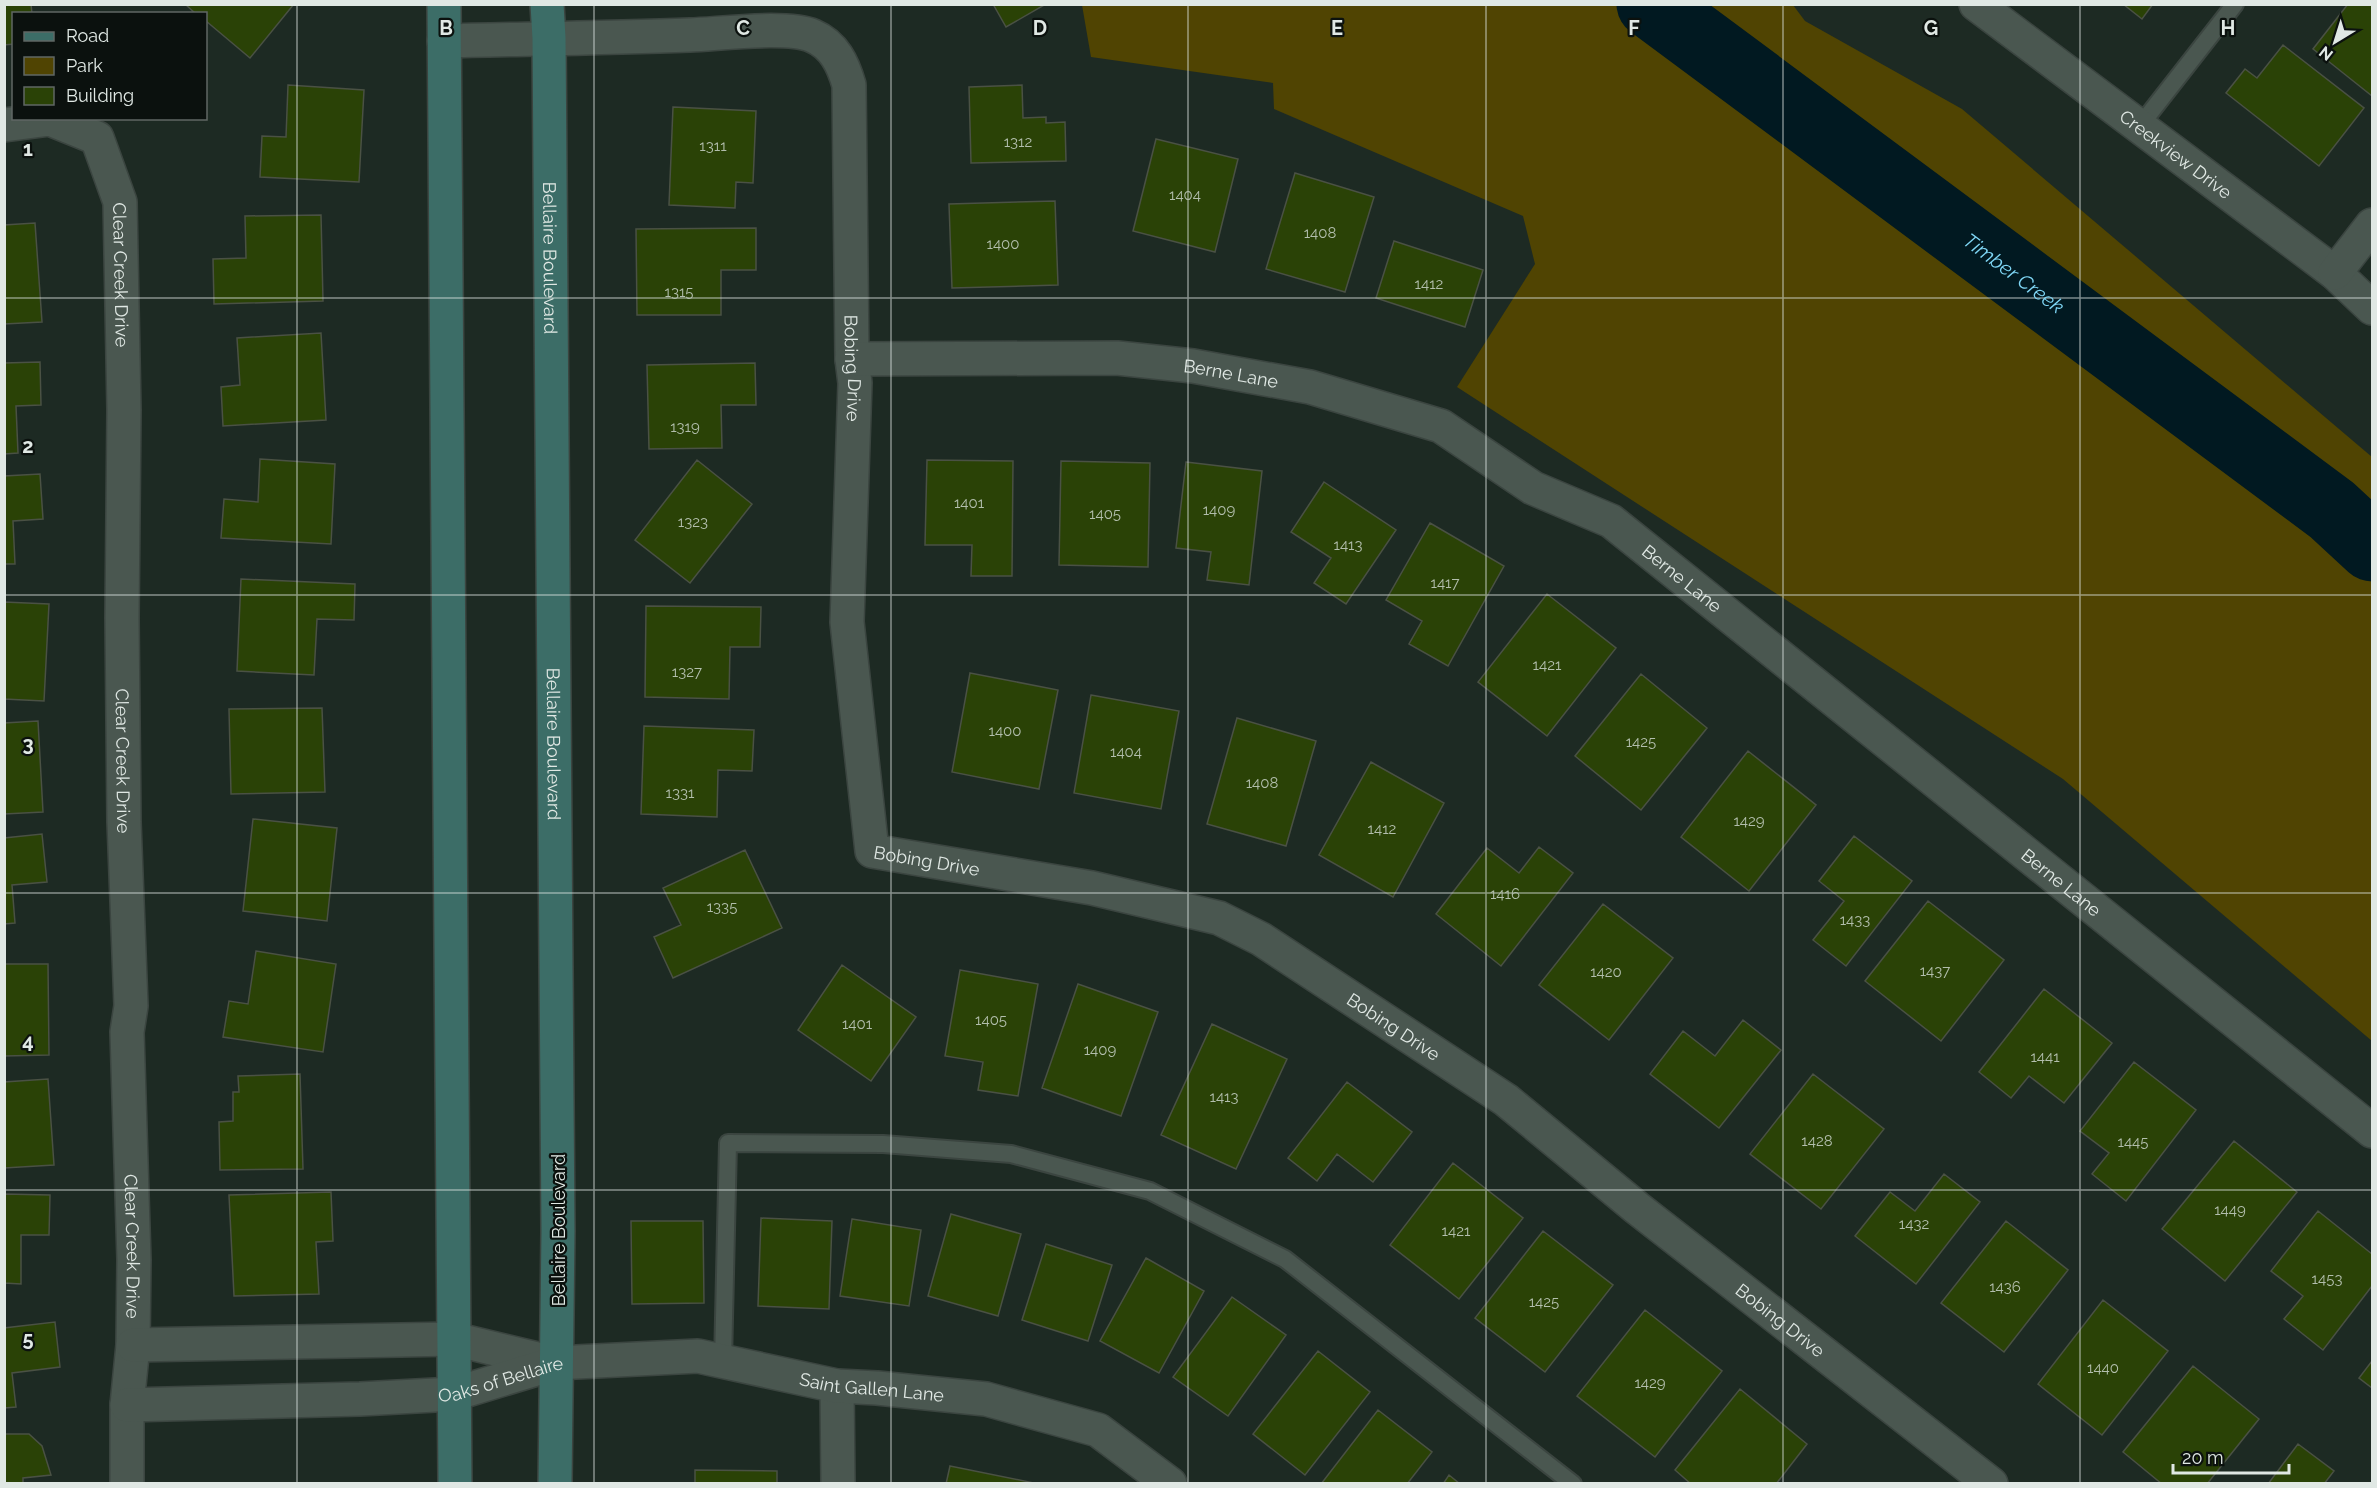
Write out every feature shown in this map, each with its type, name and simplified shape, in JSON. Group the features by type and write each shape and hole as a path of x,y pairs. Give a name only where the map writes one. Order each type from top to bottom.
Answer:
{"main road":[{"path":"444,4 454,1484"},
{"name":"Bellaire Boulevard","path":"547,4 558,1220 555,1484"}],"street":[{"name":"Creekview Drive","path":"1976,4 2335,273 2373,308"},
{"name":"Bobing Drive","path":"444,41 792,30 813,36 830,47 843,64 849,85 852,359 855,383 847,622 872,851 1092,888 1219,918 1261,939 1506,1100 1637,1208 1991,1484"},
{"name":"Clear Creek Drive","path":"4,125 42,120"},
{"name":"Clear Creek Drive","path":"52,120 97,138 120,202 124,410 122,618 124,822 131,1006 127,1032 134,1260 133,1345 127,1405 128,1484"},
{"path":"2335,273 2373,225"},
{"name":"Berne Lane","path":"852,359 1117,358 1193,366 1310,387 1441,426 1533,488 1611,521 2373,1131"},
{"name":"Oaks of Bellaire","path":"133,1345 454,1339 556,1363"},
{"name":"Saint Gallen Lane","path":"556,1363 698,1356 837,1386 986,1399 1098,1430 1161,1481"},
{"name":"Oaks of Bellaire","path":"127,1405 360,1400 454,1394 556,1363"},
{"path":"837,1386 838,1484"}],"lane":[{"path":"2139,127 2235,4"},
{"path":"723,1362 729,1143 884,1144 1011,1154 1150,1191 1285,1258 1573,1484"}],"green space":[{"path":"1082,5 1793,5 1805,21 1962,109 2372,457 2372,1041 2063,779 1457,387 1535,264 1523,216 1274,109 1273,83 1091,57"}],"building":[{"path":"4,4 31,4 32,12 12,12 12,44 4,45"},
{"path":"185,4 294,4 250,58 207,22 207,12 194,12"},
{"path":"993,4 1046,4 1006,27"},
{"path":"2123,4 2153,4 2142,19"},
{"path":"2348,4 2370,4 2372,6 2372,96 2313,49"},
{"path":"2283,45 2364,108 2319,166 2226,93 2245,69 2257,78"},
{"path":"288,85 364,90 359,182 260,177 262,136 286,137"},
{"path":"1022,85 1023,118 1046,117 1046,123 1065,122 1066,161 971,163 969,87"},
{"path":"673,107 756,111 753,183 736,182 735,208 669,205"},
{"path":"1156,139 1238,159 1215,252 1133,231"},
{"path":"1295,173 1374,197 1345,292 1266,269"},
{"path":"1055,201 1058,285 952,288 949,204"},
{"path":"321,215 323,301 214,304 213,259 246,258 245,216"},
{"path":"35,223 42,322 4,324 4,225"},
{"path":"756,228 756,270 721,270 721,315 637,315 636,229"},
{"path":"1394,241 1483,270 1465,327 1376,298"},
{"path":"321,333 326,420 223,426 221,387 240,385 237,338"},
{"path":"40,362 41,405 16,406 18,453 4,454 4,363"},
{"path":"755,363 756,405 721,405 722,448 649,449 647,365"},
{"path":"260,459 335,464 331,544 221,538 224,499 258,502"},
{"path":"697,460 752,504 690,583 635,540"},
{"path":"927,460 1013,461 1012,576 971,576 972,545 925,545"},
{"path":"1061,461 1150,463 1148,567 1059,565"},
{"path":"1186,462 1262,471 1249,585 1207,580 1211,552 1176,548"},
{"path":"40,474 43,519 13,521 15,564 4,564 4,476"},
{"path":"1324,482 1396,530 1346,604 1314,583 1331,558 1291,532"},
{"path":"1430,523 1504,566 1448,666 1409,644 1422,621 1386,600"},
{"path":"241,579 355,584 354,620 317,619 314,675 237,671"},
{"path":"1547,594 1616,648 1547,736 1478,682"},
{"path":"4,602 49,604 44,701 4,699"},
{"path":"646,606 761,607 760,647 730,647 729,699 645,697"},
{"path":"970,673 1058,690 1039,789 952,772"},
{"path":"1641,674 1707,728 1641,810 1575,756"},
{"path":"1091,695 1179,711 1161,809 1074,793"},
{"path":"322,708 325,792 231,794 229,709"},
{"path":"1237,718 1316,741 1286,846 1207,824"},
{"path":"38,721 43,812 4,814 4,723"},
{"path":"644,726 754,730 752,771 718,770 717,817 641,814"},
{"path":"1748,751 1816,805 1749,891 1681,837"},
{"path":"1371,762 1444,803 1393,897 1319,855"},
{"path":"253,819 337,828 327,921 243,911"},
{"path":"42,834 47,882 12,885 15,923 4,924 4,838"},
{"path":"1854,836 1912,881 1846,966 1813,940 1844,901 1819,881"},
{"path":"1539,847 1573,873 1501,966 1436,914 1487,848 1519,873"},
{"path":"745,850 782,928 673,978 654,937 681,925 663,888"},
{"path":"1928,901 2004,960 1941,1041 1865,981"},
{"path":"1603,904 1673,958 1609,1040 1539,985"},
{"path":"256,951 336,964 323,1052 223,1037 229,1001 248,1004"},
{"path":"4,964 48,964 49,1055 4,1056"},
{"path":"842,965 916,1017 871,1081 798,1030"},
{"path":"960,970 1038,984 1018,1096 978,1090 983,1062 945,1056"},
{"path":"1078,984 1158,1012 1121,1116 1042,1088"},
{"path":"2044,989 2112,1043 2064,1103 2029,1076 2011,1098 1979,1072"},
{"path":"1743,1020 1781,1050 1719,1128 1650,1074 1683,1031 1715,1056"},
{"path":"1212,1024 1287,1059 1236,1169 1161,1135"},
{"path":"2134,1062 2196,1110 2126,1201 2092,1174 2109,1153 2080,1131"},
{"path":"300,1074 303,1169 220,1170 219,1122 233,1121 233,1092 239,1092 238,1076"},
{"path":"1813,1074 1884,1129 1821,1209 1750,1154"},
{"path":"48,1079 54,1165 4,1168 4,1082"},
{"path":"1347,1082 1412,1132 1373,1182 1337,1154 1317,1181 1288,1158"},
{"path":"2234,1141 2297,1192 2225,1281 2162,1229"},
{"path":"1453,1163 1523,1218 1459,1299 1390,1245"},
{"path":"1944,1174 1980,1202 1916,1284 1855,1236 1890,1192 1915,1211"},
{"path":"331,1192 333,1241 316,1242 319,1294 234,1296 229,1195"},
{"path":"4,1194 50,1195 49,1235 21,1235 21,1284 4,1283"},
{"path":"2318,1211 2372,1254 2372,1286 2323,1350 2284,1319 2303,1296 2271,1271"},
{"path":"951,1214 1021,1234 998,1316 928,1296"},
{"path":"761,1218 832,1221 829,1309 758,1306"},
{"path":"852,1219 921,1230 909,1306 840,1296"},
{"path":"631,1221 703,1221 704,1303 632,1304"},
{"path":"2006,1221 2068,1270 2004,1352 1941,1303"},
{"path":"1543,1231 1613,1285 1545,1372 1475,1318"},
{"path":"1046,1244 1112,1265 1088,1341 1022,1320"},
{"path":"1146,1258 1204,1291 1159,1373 1100,1341"},
{"path":"1232,1297 1286,1335 1228,1416 1173,1377"},
{"path":"2103,1300 2168,1351 2102,1435 2038,1384"},
{"path":"1645,1310 1722,1371 1655,1457 1577,1396"},
{"path":"55,1322 60,1367 12,1373 16,1407 4,1408 4,1328"},
{"path":"1318,1351 1370,1392 1305,1475 1253,1434"},
{"path":"2372,1361 2372,1388 2359,1378"},
{"path":"2193,1366 2259,1419 2207,1484 2162,1484 2123,1452"},
{"path":"1740,1389 1807,1444 1776,1484 1691,1484 1675,1470"},
{"path":"1378,1410 1432,1452 1407,1484 1321,1484"},
{"path":"4,1434 29,1434 42,1446 51,1475 23,1478 23,1484 4,1484"},
{"path":"2298,1444 2334,1471 2324,1484 2268,1484"},
{"path":"950,1466 1034,1483 1034,1484 946,1484"},
{"path":"695,1470 777,1471 777,1484 695,1484"},
{"path":"1449,1475 1460,1484 1443,1484"}],"waterway":[{"name":"Timber Creek","path":"1651,4 2332,510 2372,547"}]}
